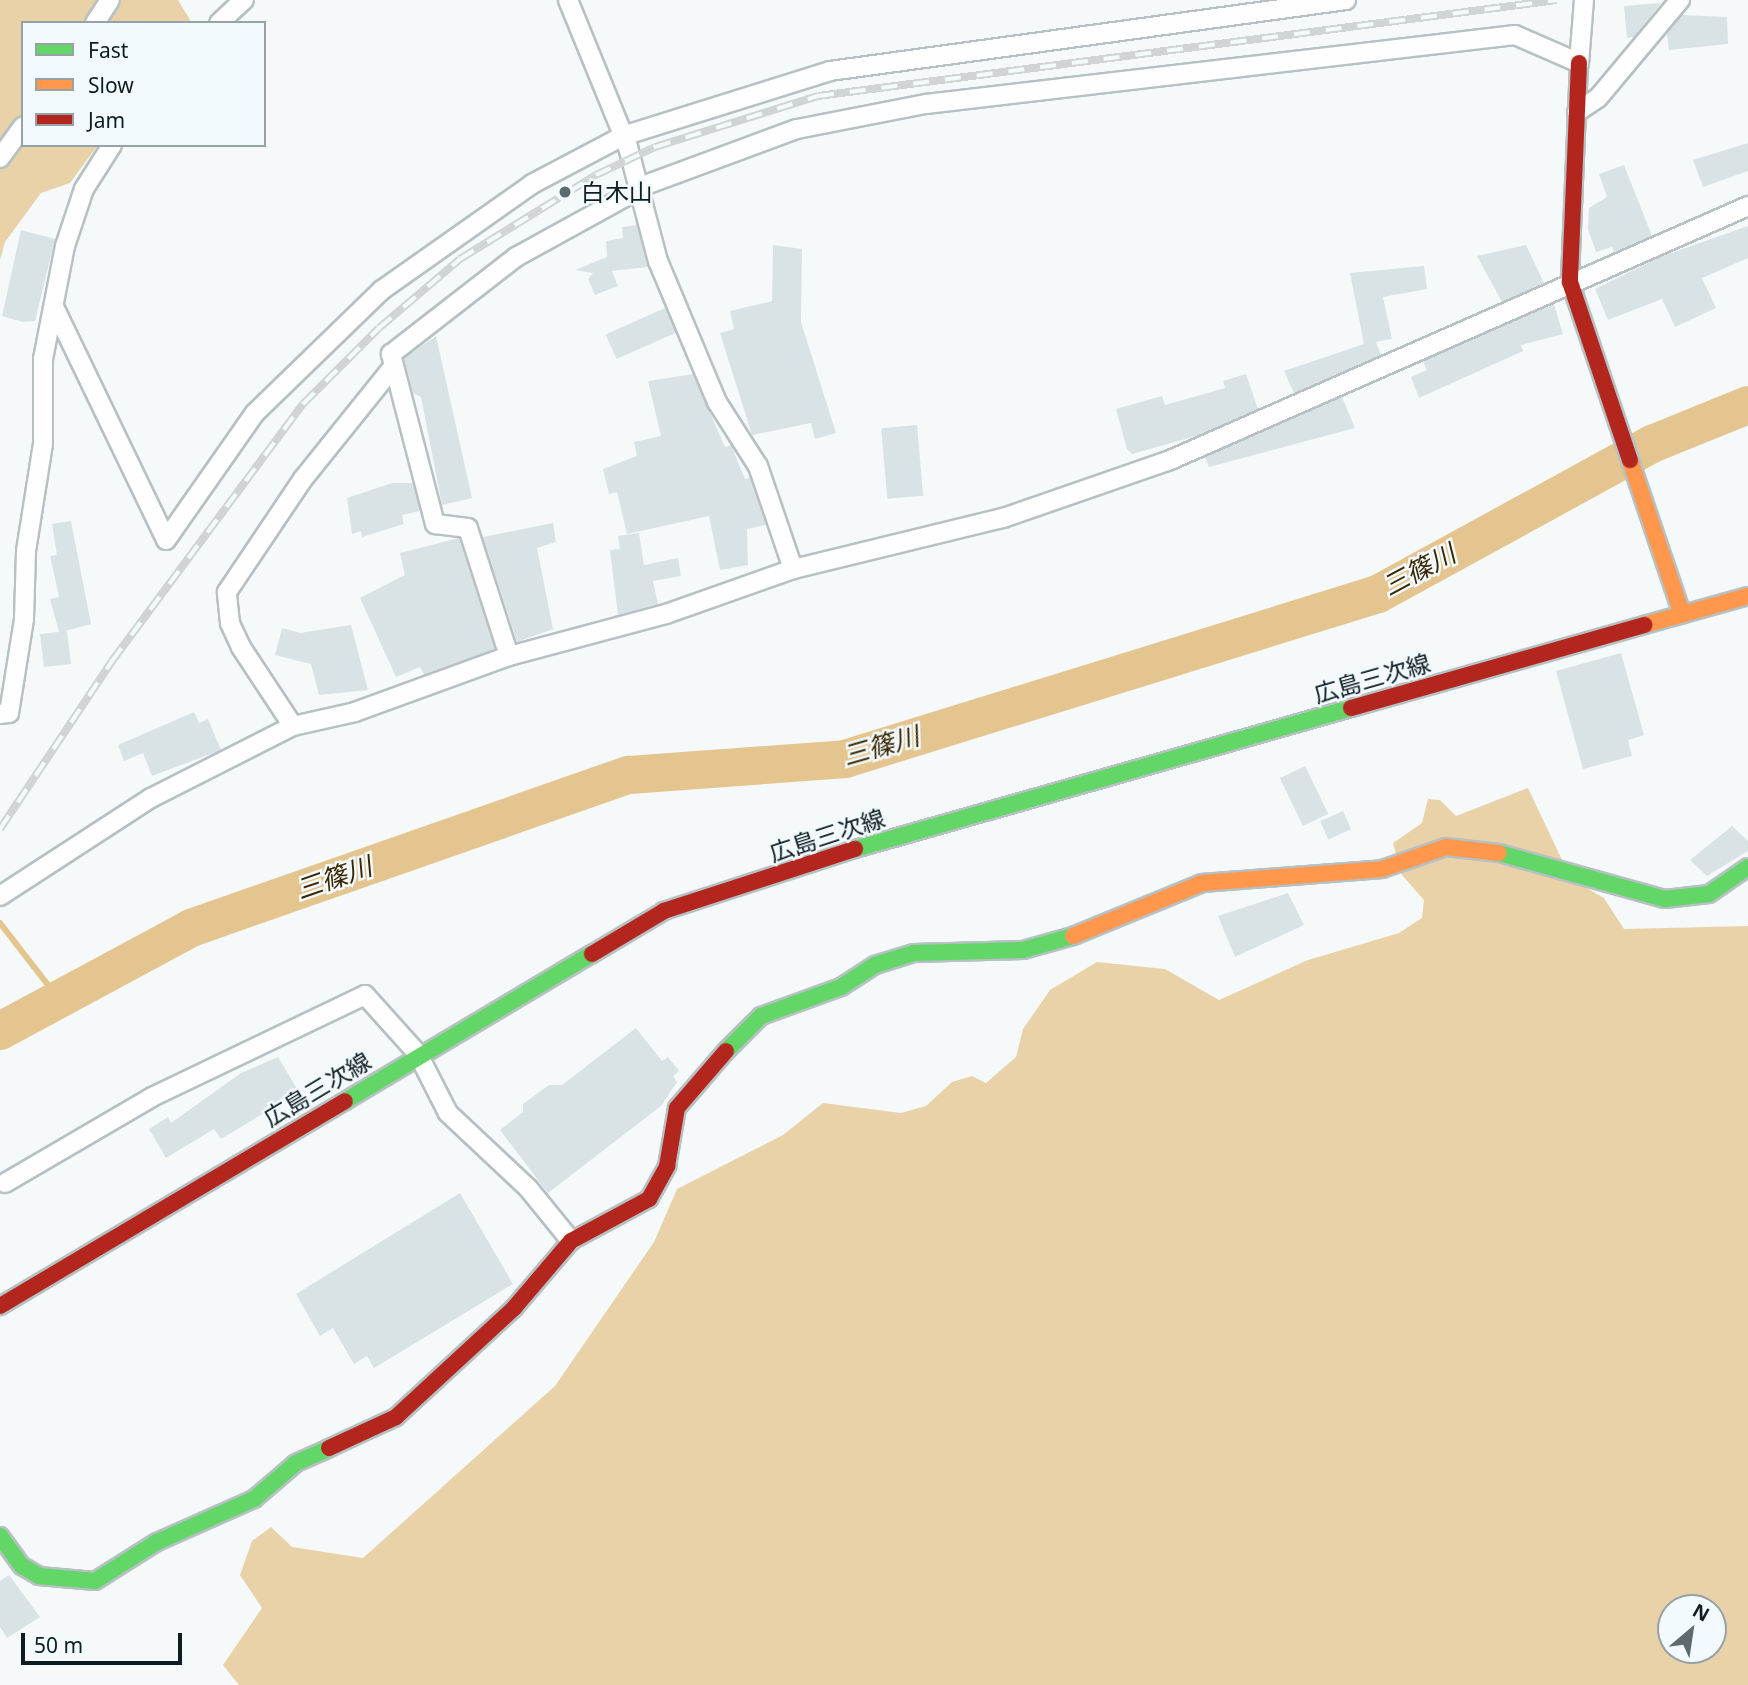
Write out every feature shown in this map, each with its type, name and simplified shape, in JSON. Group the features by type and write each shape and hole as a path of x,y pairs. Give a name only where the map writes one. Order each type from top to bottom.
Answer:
{"street":[{"path":"96,21 110,0"},
{"path":"221,21 244,0"},
{"path":"568,0 623,136 633,192 658,261 717,402 758,466 793,569"},
{"path":"55,309 166,540 255,413 382,290 532,184 623,136 830,71 1346,0"},
{"path":"1584,0 1570,282 1682,614"},
{"path":"1577,112 1598,98 1681,0"},
{"path":"509,656 468,528 435,524 391,354 476,284 633,192 797,129 926,104 1516,35 1579,63"},
{"path":"0,158 21,128"},
{"path":"0,714 9,713 24,619 26,551 43,444 43,359 72,218 111,147"},
{"path":"0,896 151,798 293,726 355,712 509,656 679,610 793,569 1003,518 1168,461 1748,206"},
{"path":"293,726 242,647 224,603 227,592 312,468 393,367"},
{"name":"広島三次線","path":"0,1306 418,1054 664,911 874,843 1748,596"},
{"path":"0,1536 7,1559 39,1576 95,1581 157,1542 228,1514 296,1463 396,1417 513,1308 571,1241 649,1199 667,1166 677,1108 741,1033 761,1016 841,987 875,965 914,953 1023,950 1117,923 1202,883 1382,869 1446,847 1476,846 1665,899 1709,894 1748,867"},
{"path":"2,1181 198,1074 365,995 418,1054 437,1100 528,1188 571,1241"}],"shaded area":[{"path":"0,0 178,0 191,21 21,21 21,147 97,147 70,183 41,193 5,242 0,260"},
{"path":"1528,788 1571,879 1604,898 1624,929 1748,926 1748,1685 239,1685 223,1665 262,1608 240,1575 252,1541 271,1527 292,1547 363,1558 555,1386 654,1242 677,1189 783,1135 823,1103 901,1113 926,1106 952,1082 972,1076 986,1083 1016,1057 1023,1029 1050,990 1097,962 1165,969 1219,1000 1308,960 1399,933 1422,918 1424,900 1401,874 1393,843 1422,823 1428,799 1440,800 1456,816"}],"building":[{"path":"1661,3 1634,37 1627,38 1624,6"},
{"path":"1682,15 1727,17 1728,44 1669,50 1667,34"},
{"path":"1748,143 1748,171 1703,187 1693,160"},
{"path":"1624,165 1652,236 1614,252 1612,247 1596,252 1588,229 1589,208 1607,197 1599,174"},
{"path":"637,225 648,267 612,271 618,286 595,295 588,279 593,273 575,270 607,257 606,241 623,238 622,227"},
{"path":"1748,226 1748,258 1702,278 1716,308 1675,327 1662,299 1608,320 1595,289 1660,257"},
{"path":"21,230 55,239 35,321 23,322 2,316"},
{"path":"773,245 802,249 801,322 836,433 815,439 811,423 752,435 720,333 734,329 730,311 772,301"},
{"path":"1526,245 1544,283 1502,302 1477,256"},
{"path":"1424,266 1427,289 1383,297 1392,339 1376,342 1381,355 1294,393 1284,371 1364,344 1350,273"},
{"path":"1554,304 1563,334 1521,345 1523,351 1419,398 1411,377 1427,370 1423,361"},
{"path":"665,308 676,333 617,359 606,334"},
{"path":"436,336 472,498 442,505 421,397 413,393 404,358"},
{"path":"693,374 725,447 731,445 745,479 750,478 766,525 747,529 748,565 720,570 709,516 627,534 617,492 609,494 603,469 637,456 634,442 661,436 648,381"},
{"path":"1246,374 1258,409 1196,436 1132,454 1127,449 1116,409 1162,396 1165,405 1225,388 1223,381"},
{"path":"1342,397 1355,428 1209,467 1205,457"},
{"path":"917,425 923,496 887,499 881,428"},
{"path":"392,483 413,483 420,511 402,515 404,524 362,537 361,531 352,534 347,498"},
{"path":"71,521 91,624 62,632 67,631 71,664 44,667 40,634 59,632 50,599 59,597 50,556 57,555 52,524"},
{"path":"553,523 556,542 537,548 553,629 517,642 479,525 483,537"},
{"path":"639,533 644,565 678,558 681,576 653,581 658,604 618,615 610,550 620,549 618,536"},
{"path":"459,538 495,649 424,675 420,667 396,677 360,598 405,575 400,553"},
{"path":"351,625 368,690 319,695 311,664 275,655 282,628 300,633"},
{"path":"1621,653 1644,735 1628,740 1632,756 1583,769 1556,671"},
{"path":"194,712 199,723 208,719 221,750 152,776 143,753 124,761 118,745"},
{"path":"1305,766 1328,814 1303,826 1280,778"},
{"path":"1343,811 1351,829 1328,839 1320,821"},
{"path":"1732,826 1748,841 1748,851 1707,876 1690,860"},
{"path":"1288,893 1304,925 1235,957 1218,916"},
{"path":"636,1028 662,1061 668,1057 679,1071 673,1076 677,1082 661,1106 548,1193 500,1130 523,1112 523,1104 549,1085 562,1085"},
{"path":"278,1057 299,1092 221,1139 214,1129 166,1158 149,1129 168,1117 171,1123 241,1073"},
{"path":"460,1193 513,1284 374,1368 367,1356 354,1364 333,1328 320,1336 296,1294"},
{"path":"9,1575 40,1617 7,1638 0,1627 0,1581"}],"waterway":[{"name":"三篠川","path":"0,1031 191,928 629,775 845,759 1378,594 1652,444 1748,405"},
{"path":"0,923 59,999"}],"railway":[{"path":"0,829 112,661 303,404 379,328 460,259 596,175 655,147 818,96 1557,0"}],"traffic: fast":[{"path":"855,849 1351,708"},
{"path":"1499,853 1665,899 1709,894 1748,867"},
{"path":"726,1051 761,1016 841,987 875,965 914,953 1023,950 1073,936"},
{"path":"345,1101 592,954"},
{"path":"0,1536 22,1566 39,1576 95,1581 157,1542 254,1499 296,1463 329,1448"}],"traffic: slow":[{"path":"1630,460 1682,614"},
{"path":"1644,625 1748,596"},
{"path":"1073,936 1202,883 1382,869 1446,847 1499,853"}],"traffic: jam":[{"path":"1579,63 1570,282 1630,460"},
{"path":"1351,708 1644,625"},
{"path":"592,954 664,911 855,849"},
{"path":"329,1448 396,1417 514,1308 571,1241 649,1199 667,1166 677,1108 726,1051"},
{"path":"0,1306 345,1101"}],"place":[{"name":"白木山","path":"565,192"}]}
